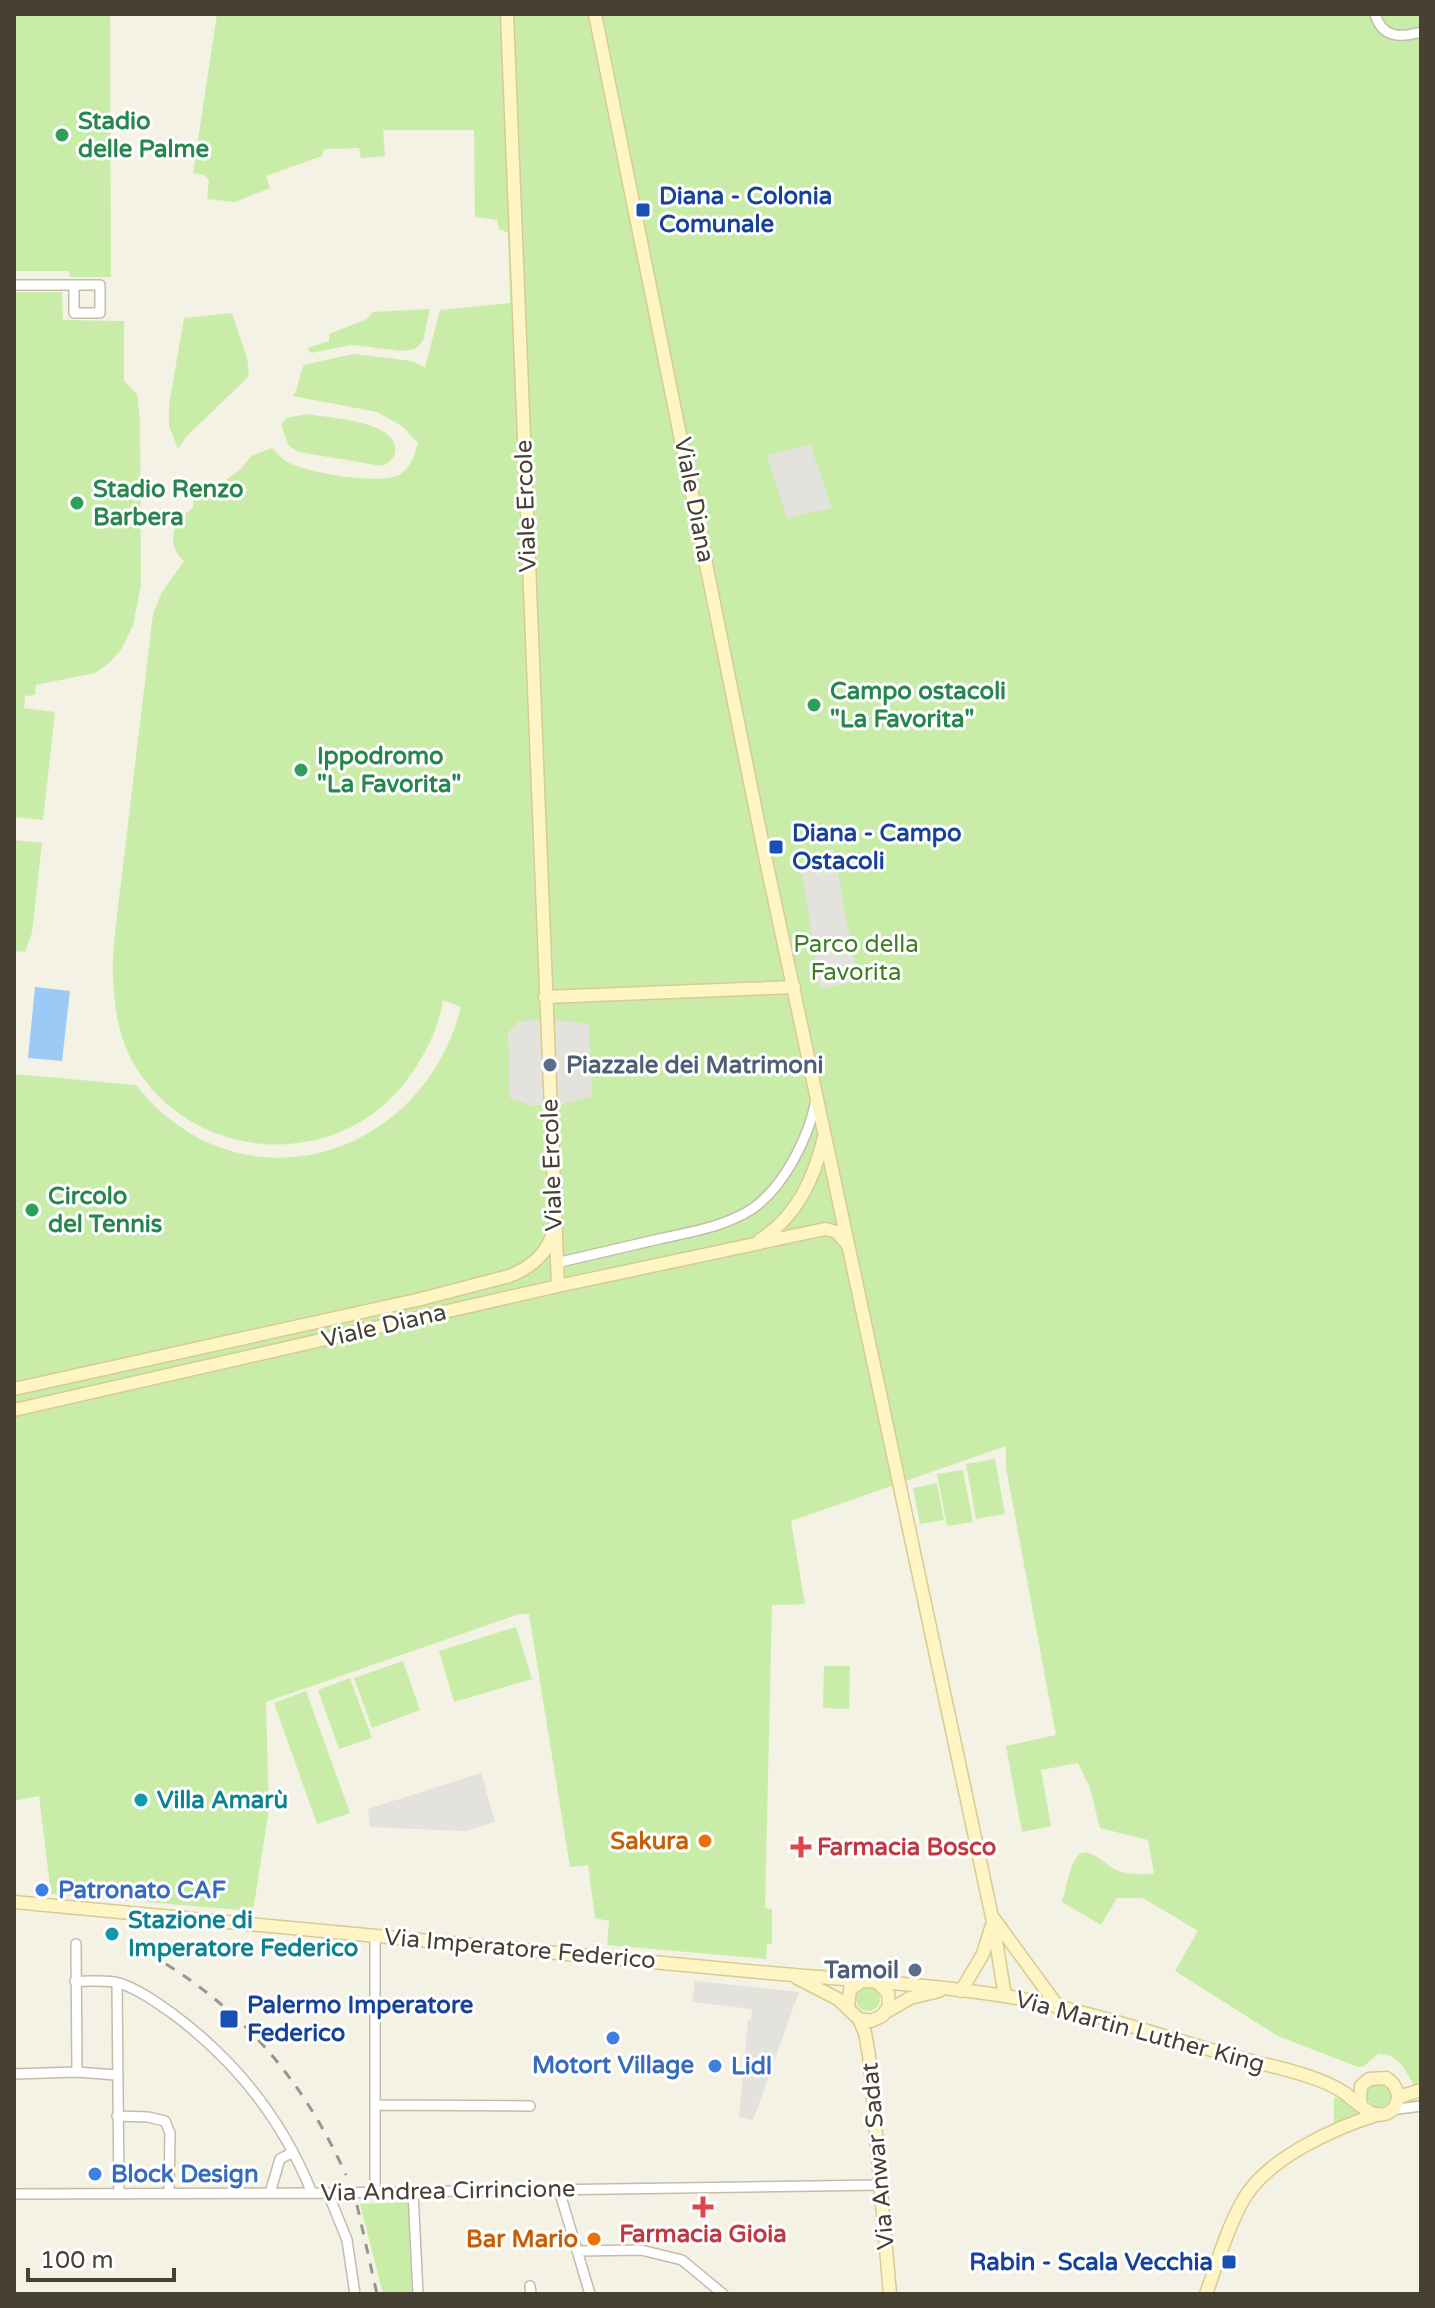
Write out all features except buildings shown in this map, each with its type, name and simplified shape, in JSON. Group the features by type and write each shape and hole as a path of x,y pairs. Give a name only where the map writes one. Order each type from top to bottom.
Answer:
{"street":[{"name":"Viale Ercole","path":"507,14 558,1286"},
{"name":"Viale Diana","path":"595,14 850,1249"},
{"path":"1375,14 1380,25 1392,35 1406,36 1421,32"},
{"path":"14,285 74,285"},
{"path":"545,997 794,987"},
{"name":"Viale Diana","path":"556,1263 699,1230 726,1222 751,1209 785,1173 813,1116 817,1094"},
{"name":"Viale Diana","path":"754,1244 775,1230 797,1204 815,1171 825,1132"},
{"name":"Viale Diana","path":"14,1389 393,1305 509,1276 521,1272 540,1258 552,1238 555,1225"},
{"name":"Viale Diana","path":"14,1410 754,1244 831,1230 842,1236 850,1249"},
{"path":"850,1249 992,1917 1005,1996"},
{"name":"Via Imperatore Federico","path":"14,1902 870,1980 946,1990"},
{"path":"961,1991 987,1944 992,1917"},
{"path":"992,1917 1059,2008"},
{"path":"375,1936 375,2192"},
{"path":"76,1944 77,2072"},
{"path":"786,1974 815,1985 848,2007 859,2019 871,2021 910,1998 946,1990"},
{"path":"848,2007 850,1989 870,1980 881,1983 888,1993 890,2000 886,2012"},
{"path":"75,1981 117,1983 152,1999 196,2031 237,2070 276,2120 312,2193"},
{"path":"117,1983 119,2194"},
{"name":"Via Martin Luther King","path":"946,1990 1005,1996 1059,2008 1333,2085 1360,2103"},
{"name":"Via Anwar Sadat","path":"859,2019 869,2055 890,2294"},
{"path":"14,2074 77,2072 116,2075"},
{"path":"1399,2097 1396,2087 1386,2078 1374,2077 1364,2083 1359,2092 1360,2103 1371,2113 1421,2106"},
{"name":"Via Martin Luther King","path":"1333,2085 1364,2083"},
{"path":"1206,2294 1241,2203 1271,2168 1333,2132 1385,2112 1399,2097 1421,2094"},
{"path":"1399,2097 1421,2106"},
{"path":"375,2105 530,2106"},
{"path":"117,2116 165,2121 170,2133 169,2193"},
{"path":"270,2193 280,2159 293,2152"},
{"name":"Via Andrea Cirrincione","path":"14,2194 881,2185"},
{"path":"559,2190 590,2294"},
{"path":"413,2192 418,2294"},
{"path":"328,2193 347,2240 355,2294"},
{"path":"577,2251 641,2250 682,2260 723,2294"}],"green space":[{"name":"Stadio delle Palme","path":"14,14 110,14 111,277 70,277 69,271 14,271"},
{"name":"Parco della Favorita","path":"217,14 1421,14 1421,2084 1415,2087 1401,2064 1392,2056 1378,2054 1364,2066 1358,2067 1278,2036 1175,1971 1198,1931 1143,1898 1117,1898 1101,1925 1062,1902 1071,1868 1081,1854 1096,1856 1120,1871 1154,1873 1148,1840 1100,1828 1090,1788 1078,1763 1041,1770 1051,1826 1022,1832 1006,1746 1056,1735 1006,1468 1006,1446 791,1521 805,1604 772,1605 765,1908 772,1909 772,1944 767,1944 766,1959 607,1945 609,1921 595,1918 588,1865 570,1867 529,1614 519,1614 266,1702 269,1809 253,1911 51,1894 39,1796 14,1801 14,1074 136,1085 178,1125 224,1149 273,1158 322,1152 368,1133 408,1102 440,1060 461,1007 443,1000 435,1031 420,1060 409,1077 380,1108 346,1129 309,1141 269,1144 230,1138 194,1123 161,1099 135,1066 118,1021 113,973 114,941 153,614 162,592 184,561 174,547 173,539 177,525 193,508 194,489 201,482 213,485 222,483 241,469 251,456 272,448 284,460 309,470 376,479 399,475 412,461 418,443 402,426 377,412 293,396 304,365 353,354 412,361 425,367 440,310 510,303 508,233 499,229 497,220 475,217 474,130 383,130 385,156 361,158 359,148 324,149 322,156 266,176 270,188 235,202 207,199 209,180 204,175 193,173"},
{"name":"Stadio Renzo Barbera","path":"14,292 62,292 63,320 124,321 124,381 137,394 140,421 141,585 133,625 121,650 95,673 36,685 35,695 25,696 24,708 55,712 43,820 14,817"},
{"path":"430,309 423,341 415,349 402,351 352,345 311,353 307,348 329,341 329,334 367,319 373,312"},
{"path":"232,313 247,358 249,376 187,436 178,449 169,426 169,405 184,318"},
{"path":"307,414 357,422 382,431 395,446 394,456 382,466 299,452 289,446 281,425 286,418"},
{"path":"14,840 42,843 32,933 25,952 14,951"},
{"path":"995,1459 1005,1514 976,1519 966,1464"},
{"path":"963,1470 973,1522 947,1526 937,1474"},
{"path":"937,1483 944,1520 920,1524 913,1488"},
{"path":"516,1627 532,1679 454,1702 439,1651"},
{"path":"403,1661 420,1710 372,1728 354,1678"},
{"path":"824,1666 850,1666 849,1709 823,1708"},
{"path":"350,1678 372,1738 339,1749 318,1690"},
{"path":"306,1691 350,1813 317,1824 274,1703"},
{"path":"868,1987 876,1991 880,1999 876,2007 868,2011 860,2007 856,1999 860,1991"},
{"path":"1379,2083 1388,2086 1391,2095 1388,2104 1379,2107 1370,2104 1367,2095 1370,2086"},
{"path":"1334,2097 1351,2103 1358,2115 1334,2124"},
{"path":"408,2202 412,2294 383,2294 360,2204"}],"shaded area":[{"path":"810,444 832,508 787,518 767,456"},
{"path":"833,848 858,981 820,989 801,866"},
{"name":"Piazzale dei Matrimoni","path":"556,1020 589,1024 592,1096 564,1104 533,1106 510,1098 508,1033 519,1021"},
{"path":"481,1773 495,1822 465,1831 370,1827 368,1809"},
{"path":"695,1981 799,1992 753,2120 739,2117 748,2020 751,2020 752,2009 692,2002"}],"water":[{"path":"35,987 70,991 62,1061 28,1058"}],"railway":[{"path":"166,1964 224,2006 272,2056 313,2112 346,2175"},
{"path":"357,2205 377,2294"}],"place":[{"name":"Stadio delle Palme","path":"62,135"},
{"name":"Diana - Colonia Comunale","path":"643,210"},
{"name":"Stadio Renzo Barbera","path":"77,503"},
{"name":"Campo ostacoli \"La Favorita\"","path":"814,705"},
{"name":"Ippodromo \"La Favorita\"","path":"301,770"},
{"name":"Diana - Campo Ostacoli","path":"776,847"},
{"name":"Piazzale dei Matrimoni","path":"550,1065"},
{"name":"Circolo del Tennis","path":"32,1210"},
{"name":"Villa Amarù","path":"141,1800"},
{"name":"Sakura","path":"705,1841"},
{"name":"Farmacia Bosco","path":"801,1847"},
{"name":"Patronato CAF","path":"42,1890"},
{"name":"Stazione di Imperatore Federico","path":"112,1934"},
{"name":"Tamoil","path":"915,1970"},
{"name":"Palermo Imperatore Federico","path":"229,2019"},
{"name":"Motort Village","path":"613,2038"},
{"name":"Lidl","path":"715,2066"},
{"name":"Block Design","path":"95,2174"},
{"name":"Farmacia Gioia","path":"703,2207"},
{"name":"Bar Mario","path":"594,2239"},
{"name":"Rabin - Scala Vecchia","path":"1229,2262"}]}
